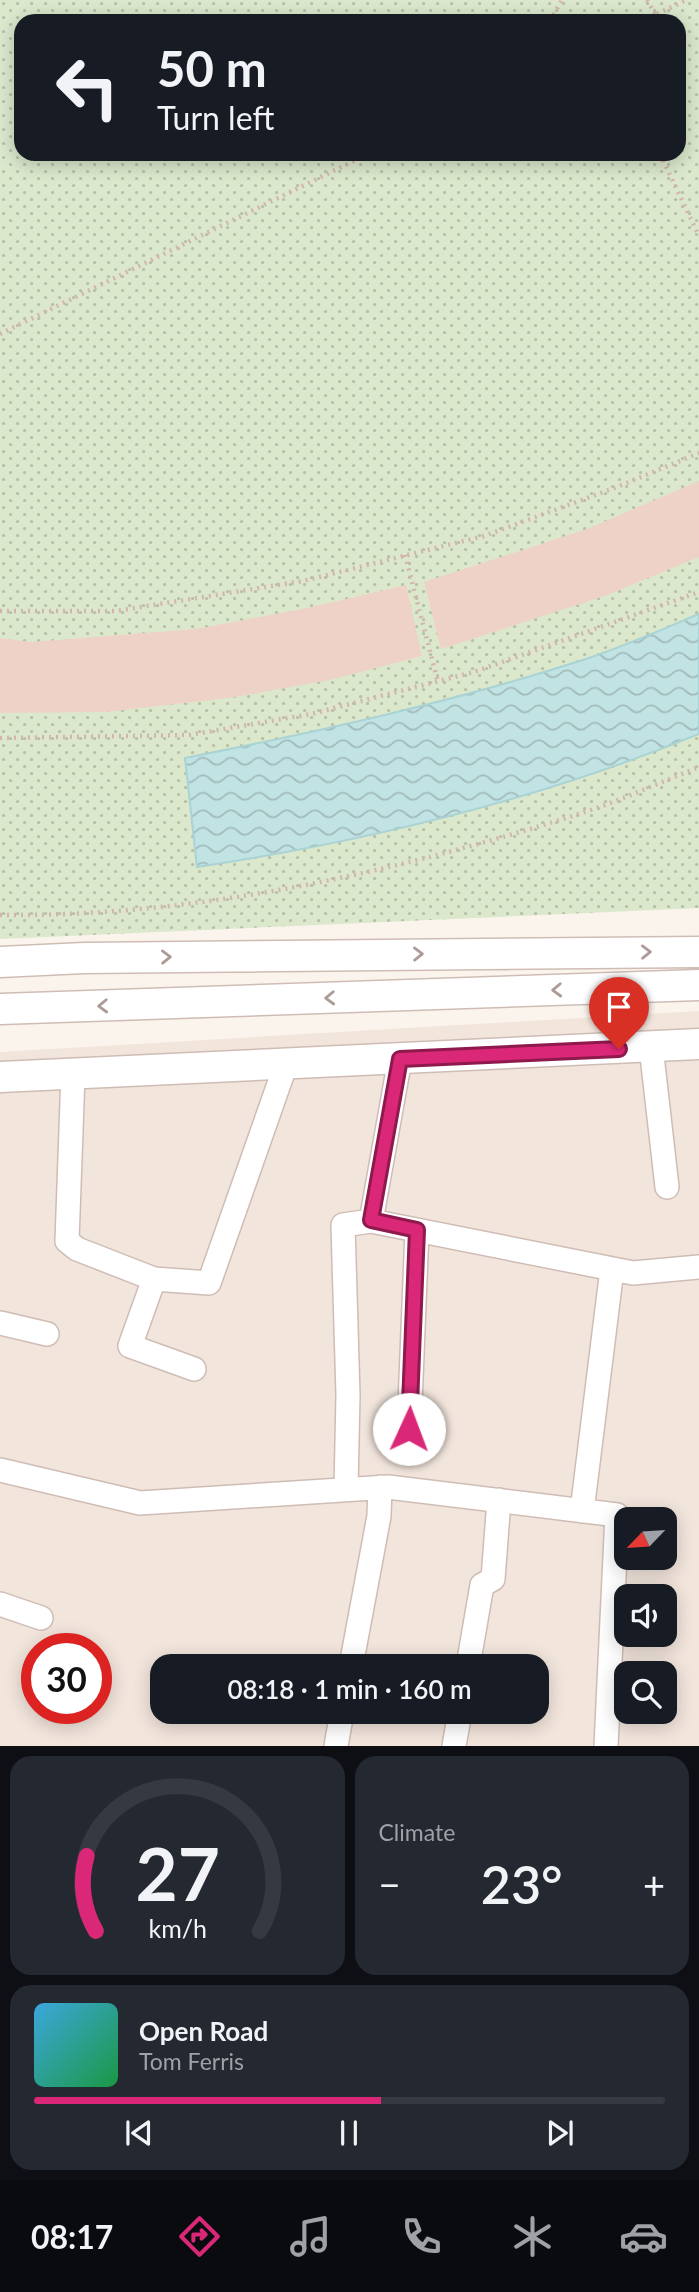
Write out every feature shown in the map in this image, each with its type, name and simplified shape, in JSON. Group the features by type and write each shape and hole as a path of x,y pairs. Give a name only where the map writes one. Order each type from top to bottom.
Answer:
{"street":[{"path":"0,962 84,958 699,952"},
{"path":"0,1009 699,985"},
{"path":"0,1077 699,1044"},
{"path":"650,1047 667,1188"},
{"path":"371,1220 400,1059"},
{"path":"73,1074 67,1241 77,1249 155,1279 209,1283 286,1064"},
{"path":"346,1489 348,1395 343,1226 371,1220 634,1273 699,1267"},
{"path":"409,1429 417,1230"},
{"path":"582,1511 612,1269"},
{"path":"155,1279 130,1346 194,1369"},
{"path":"0,1324 47,1334"},
{"path":"0,1470 140,1503 380,1487 617,1515 606,1746"},
{"path":"353,1654 379,1516 380,1487"},
{"path":"470,1654 482,1585 493,1579 499,1500"},
{"path":"0,1604 41,1618"},
{"path":"336,1746 340,1724"},
{"path":"454,1746 458,1724"}],"path":[{"path":"647,0 657,14 686,0"},
{"path":"0,334 354,161"},
{"path":"663,161 699,236"},
{"path":"0,611 116,611 303,581 484,536 617,488 699,453"},
{"path":"405,555 438,682"},
{"path":"0,738 189,735 311,714 474,672 699,592"},
{"path":"0,915 66,915 262,894 416,859 586,811 699,767"}],"shaded area":[{"path":"699,1011 699,1746 0,1746 0,1052"}],"green space":[{"path":"0,0 699,0 699,908 0,939"}],"water":[{"path":"699,614 699,734 577,779 452,816 325,845 197,867 185,758 338,726 539,674 589,658"}],"building":[{"path":"699,481 699,557 605,596 441,649 424,582 587,529"},
{"path":"406,585 422,656 330,680 229,698 105,712 0,713 0,638 32,642 195,629 303,609"}],"route":[{"path":"409,1429 417,1230 371,1220 400,1059 619,1049"}]}
